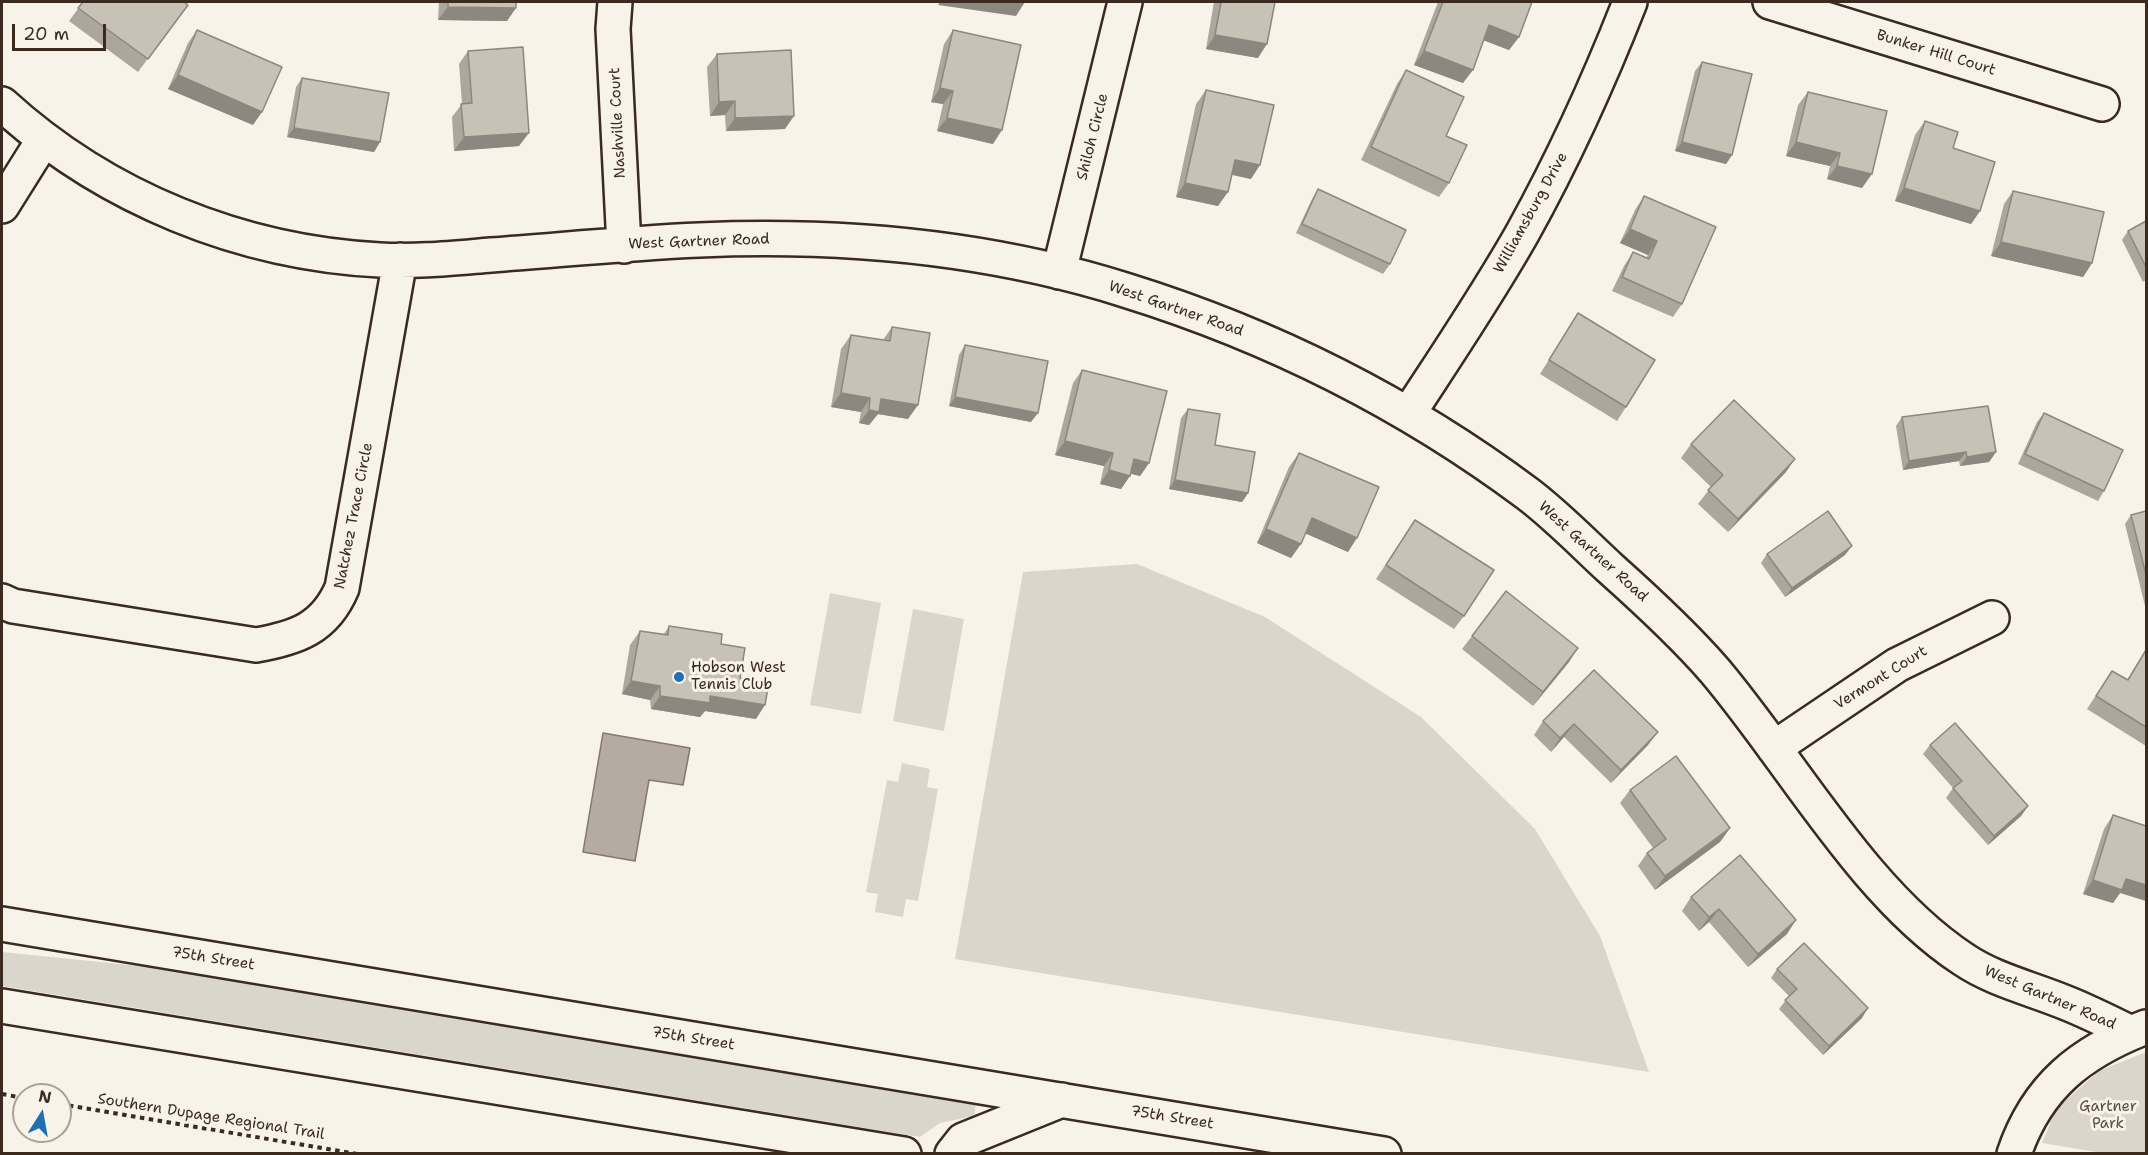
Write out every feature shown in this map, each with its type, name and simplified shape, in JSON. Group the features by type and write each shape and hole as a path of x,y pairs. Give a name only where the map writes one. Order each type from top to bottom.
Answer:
{"street":[{"name":"Nashville Court","path":"615,2 613,29 624,246"},
{"name":"Shiloh Circle","path":"1059,272 1125,2"},
{"name":"Williamsburg Drive","path":"1410,413 1490,287 1556,170 1602,74 1630,2"},
{"name":"Bunker Hill Court","path":"1770,2 2102,104"},
{"name":"West Gartner Road","path":"2,104 73,160 134,195 181,217 225,233 328,255 400,260 699,240 818,239 944,251 1059,272 1121,288 1243,331 1311,362 1410,413 1533,498 1676,627 1718,674 1845,842 1905,911 1936,939 1964,960 1999,979 2139,1030"},
{"path":"2,206 44,139"},
{"name":"Natchez Trace Circle","path":"2,601 13,606 256,645 281,641 302,633 321,621 334,606 342,588 400,260"},
{"name":"Vermont Court","path":"1774,748 1897,665 1992,618"},
{"name":"75th Street","path":"2,924 1384,1154"},
{"path":"2,1006 904,1154"},
{"name":"West Gartner Road","path":"2014,1154 2022,1130 2034,1107 2070,1068 2099,1047 2139,1030"},
{"path":"952,1154 963,1140 1062,1100"}],"path":[{"name":"Southern Dupage Regional Trail","path":"72,1106 357,1154"}],"green space":[{"path":"1137,564 1265,617 1421,717 1535,829 1600,936 1649,1072 955,959 1023,572"},
{"path":"830,593 881,603 861,714 810,705"},
{"path":"913,609 964,619 944,731 893,721"},
{"path":"902,763 930,769 927,787 938,789 918,901 906,899 903,917 875,912 878,894 866,892 887,780 898,782"},
{"path":"2,952 149,967 976,1104 974,1116 940,1123 920,1137 2,986"},
{"name":"Gartner Park","path":"2146,1052 2146,1153 2102,1153 2042,1143 2056,1109 2099,1071"}],"shaded area":[{"path":"603,733 690,748 683,785 649,780 635,861 583,852"}],"building":[{"path":"83,2 184,2 188,5 148,59 78,8"},
{"path":"448,2 516,2 516,8 448,7"},
{"path":"1221,2 1275,2 1267,44 1215,35"},
{"path":"1443,2 1532,2 1519,37 1489,25 1473,70 1424,51"},
{"path":"197,30 282,67 262,112 178,75"},
{"path":"953,30 1021,45 1002,130 947,118 953,91 940,88"},
{"path":"523,47 529,133 464,137 461,104 472,103 468,51"},
{"path":"791,50 794,116 735,118 735,101 719,102 717,54"},
{"path":"1702,62 1752,74 1732,155 1682,142"},
{"path":"1406,70 1464,97 1446,136 1467,145 1449,183 1371,147"},
{"path":"302,78 389,93 380,142 294,128"},
{"path":"1206,90 1274,105 1260,165 1235,160 1228,192 1185,183"},
{"path":"1808,92 1887,111 1872,174 1837,166 1840,153 1796,142"},
{"path":"1925,121 1958,132 1953,148 1995,162 1980,211 1904,188"},
{"path":"1318,189 1406,230 1390,264 1302,224"},
{"path":"2013,191 2104,212 2092,263 2001,242"},
{"path":"1644,196 1716,227 1682,304 1622,277 1633,252 1649,259 1657,241 1630,229"},
{"path":"2146,221 2146,267 2128,231"},
{"path":"1578,313 1655,360 1626,407 1549,360"},
{"path":"892,327 930,333 918,405 881,399 879,412 869,410 870,398 841,393 851,335 890,341"},
{"path":"965,345 1048,361 1038,413 955,397"},
{"path":"1082,370 1167,391 1149,463 1134,459 1130,476 1109,470 1113,453 1065,441"},
{"path":"1734,400 1795,459 1738,519 1708,490 1723,475 1691,444"},
{"path":"1988,406 1996,452 1967,457 1966,452 1909,461 1902,417"},
{"path":"1188,409 1220,414 1215,445 1255,452 1248,493 1175,480"},
{"path":"2044,413 2123,450 2104,491 2025,454"},
{"path":"1299,453 1379,487 1357,538 1312,518 1301,544 1266,529"},
{"path":"1828,511 1852,546 1792,588 1767,554"},
{"path":"2146,511 2146,575 2131,515"},
{"path":"1415,520 1494,570 1464,616 1386,565"},
{"path":"1506,591 1578,648 1543,692 1472,636"},
{"name":"Hobson West Tennis Club","path":"669,626 722,634 721,644 745,648 740,678 769,682 765,705 710,696 710,703 660,696 660,686 631,681 640,631 668,635"},
{"path":"2146,650 2146,727 2096,696 2112,671 2128,680"},
{"path":"1594,670 1658,732 1621,770 1574,724 1560,738 1543,721"},
{"path":"1955,723 2028,806 1994,836 1953,788 1962,781 1930,745"},
{"path":"1676,756 1730,828 1665,876 1647,853 1666,839 1630,790"},
{"path":"2113,815 2146,826 2146,885 2126,879 2122,890 2093,880"},
{"path":"1740,855 1796,920 1758,954 1719,909 1709,917 1691,897"},
{"path":"1804,943 1868,1008 1829,1046 1785,1000 1797,989 1777,969"}],"place":[{"name":"Hobson West Tennis Club","path":"679,677"}]}
